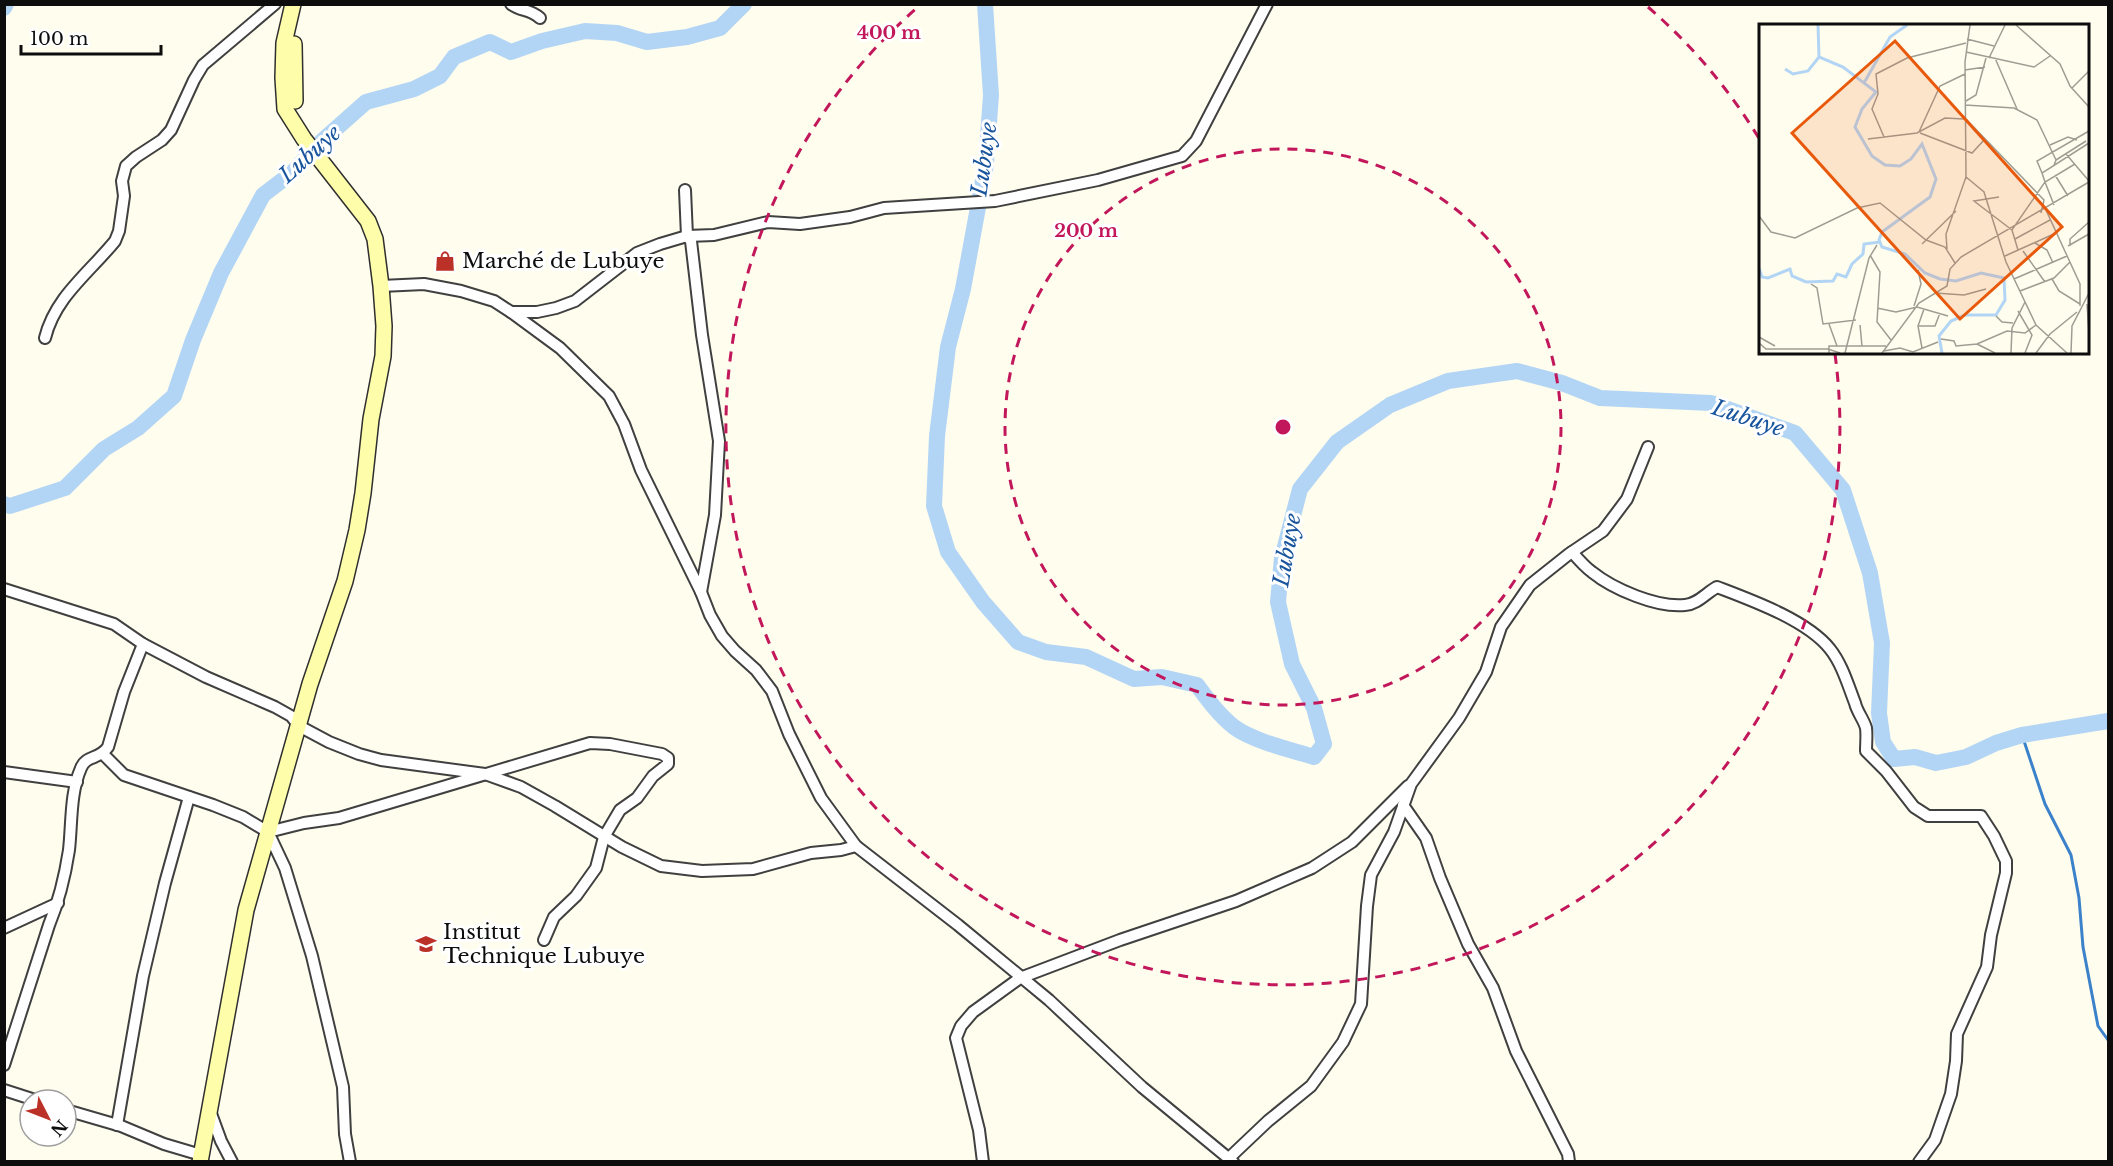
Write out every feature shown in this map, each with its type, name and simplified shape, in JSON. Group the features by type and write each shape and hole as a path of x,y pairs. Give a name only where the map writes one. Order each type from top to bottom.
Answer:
{"street":[{"path":"45,338 48,324 59,303 115,241 119,231 124,196 122,181 126,166 162,140 171,130 203,65 275,4"},
{"path":"78,1114 117,1125 201,1158 246,910 310,684 345,581 357,530 371,419 383,356 384,326 381,286 375,239 368,221 302,136 285,109 284,43 293,4"},
{"path":"301,4 294,38 293,81 302,136"},
{"path":"512,4 514,7 533,12 540,18"},
{"path":"511,312 537,312 575,301 637,253 660,243 687,236 714,235 768,222 800,224 850,217 884,208 995,201 1098,180 1182,156 1196,141 1267,4"},
{"path":"685,190 687,236 691,241 702,335 719,441 715,515 701,592"},
{"path":"381,286 424,284 461,291 494,302 560,348 609,396 624,424 641,470 663,518 701,592 710,615 722,636 756,670 772,691 789,734 821,798 856,846 1049,1000 1142,1087 1231,1160 1268,1121 1311,1086 1343,1042 1361,1004 1371,875 1394,832 1411,784"},
{"path":"983,1161 979,1130 956,1038 961,1026 973,1012 1020,978 1120,940 1236,901 1312,868 1352,842 1411,784 1459,718 1486,672 1501,627 1530,585 1603,531 1627,499 1648,447"},
{"path":"1572,552 1592,572 1618,588 1647,600 1684,605 1698,601 1717,587 1766,607 1816,636 1829,647 1846,677 1858,714 1865,726 1866,751 1886,771 1914,807 1928,816 1981,816 1994,836 2006,861 2006,873 1991,935 1987,966 1957,1034 1952,1094 1935,1140 1919,1161"},
{"path":"4,590 100,618 128,632 143,644 206,677 275,707 291,716 299,726 329,742 381,760 485,774 521,787 604,837 661,867 702,871 753,868 811,853 856,846"},
{"path":"4,1065 58,903 69,850 81,765 89,758 97,758 103,754 108,747 127,684 143,644"},
{"path":"268,832 304,823 339,818 590,743 656,752 668,758 668,764 653,776 636,798 620,810 604,837 596,868 576,896 554,917 544,940"},
{"path":"103,754 124,775 189,796 243,817 268,832 285,868 312,956 343,1087 345,1134 350,1161"},
{"path":"4,772 77,782"},
{"path":"117,1125 143,976 189,796"},
{"path":"1403,805 1426,838 1468,944 1493,988 1516,1051 1568,1154 1569,1161"},
{"path":"4,928 58,903"},
{"path":"210,1111 221,1141 232,1161"}],"waterway":[{"name":"Lubuye","path":"4,8 6,4"},
{"name":"Lubuye","path":"4,504 10,506 65,488 104,449 138,428 174,396 193,340 221,273 263,195 293,172 322,141 366,102 414,89 440,76 454,57 490,42 511,52 542,41 585,31 617,33 647,42 687,37 720,28 744,4"},
{"name":"Lubuye","path":"985,4 991,95 986,164 963,289 948,347 937,436 934,506 948,552 983,602 1018,642 1046,652 1086,657 1134,679 1162,677 1197,685 1223,717 1242,732 1272,745 1314,757 1324,744 1314,708 1292,664 1278,602 1282,558 1300,489 1337,442 1390,405 1448,381 1517,371 1562,383 1600,398 1711,403 1795,433 1843,490 1870,573 1882,643 1879,713 1883,742 1894,759 1915,757 1936,763 1966,757 1996,743 2022,735 2108,721"},
{"path":"2022,735 2045,804 2071,855 2079,898 2083,947 2098,1026 2108,1040"}],"place":[{"name":"Marché de Lubuye","path":"445,261"},
{"name":"Institut Technique Lubuye","path":"426,944"}]}
